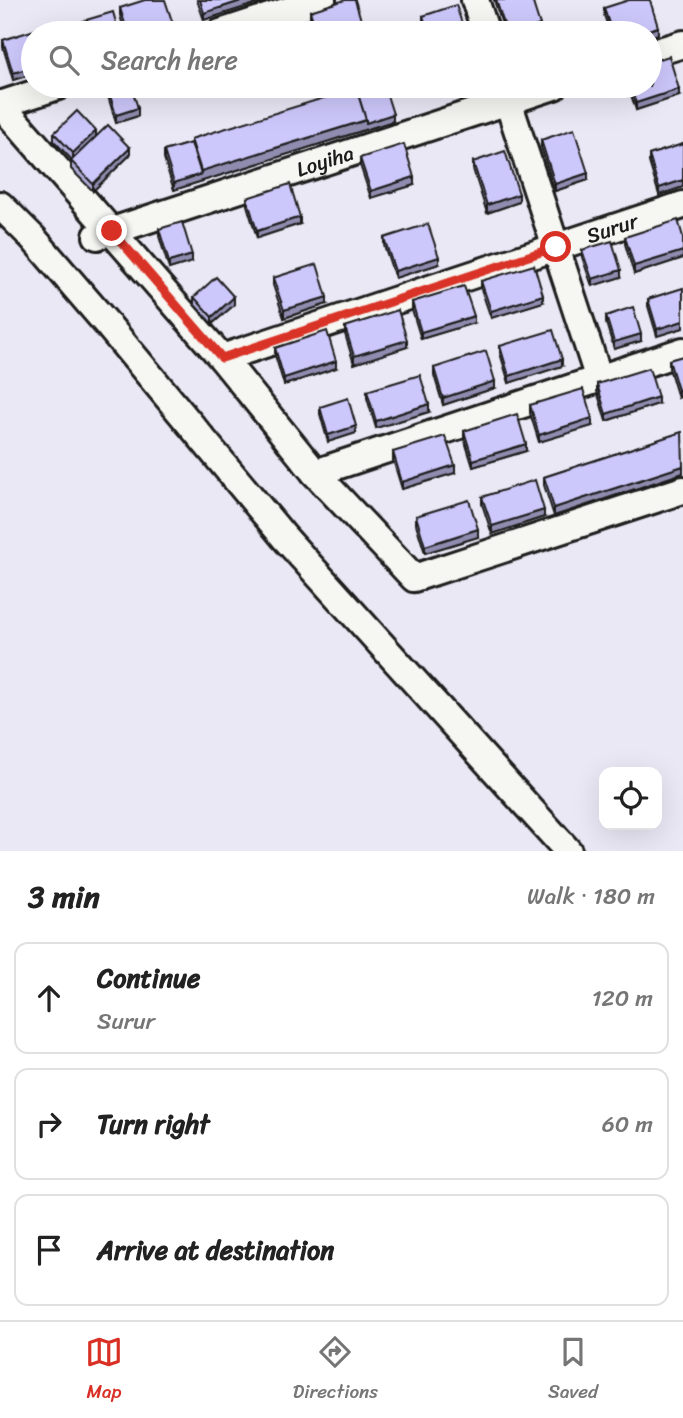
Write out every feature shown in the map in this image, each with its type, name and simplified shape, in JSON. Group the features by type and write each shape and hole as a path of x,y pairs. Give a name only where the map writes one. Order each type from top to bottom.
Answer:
{"street":[{"path":"257,21 322,0"},
{"path":"475,0 482,21"},
{"path":"662,50 683,44"},
{"path":"21,98 0,105 103,234 222,358 315,473 414,578 683,489"},
{"name":"Loyiha","path":"103,234 492,98"},
{"path":"508,98 599,379"},
{"path":"0,205 33,238 99,314 284,537 568,851"},
{"name":"Surur","path":"222,358 683,205"},
{"path":"315,473 683,351"}],"building":[{"path":"145,0 165,0 172,21 124,21 120,8"},
{"path":"200,0 244,0 204,13"},
{"path":"345,0 355,0 361,21 313,21 310,11"},
{"path":"496,0 532,0 539,21 503,21"},
{"path":"629,0 650,0 656,21 608,21 604,8"},
{"path":"456,5 461,21 425,21 423,16"},
{"path":"113,12 116,21 83,21"},
{"path":"21,34 21,71 13,73 3,40"},
{"path":"669,56 679,89 662,95 662,58"},
{"path":"111,98 135,98 138,108 116,115"},
{"path":"324,98 359,98 366,120 201,171 191,139"},
{"path":"359,98 388,98 393,114 366,123"},
{"path":"634,98 651,98 636,103"},
{"path":"77,111 96,131 73,153 54,133"},
{"path":"108,125 130,148 93,184 71,161"},
{"path":"574,129 588,173 555,184 541,140"},
{"path":"191,143 201,174 174,183 164,151"},
{"path":"404,144 414,177 371,191 360,158"},
{"path":"683,144 683,180 659,188 649,155"},
{"path":"505,151 519,194 487,205 473,162"},
{"path":"290,184 300,217 257,231 247,198"},
{"path":"678,220 683,237 683,251 634,266 625,237"},
{"path":"182,222 192,255 169,262 159,229"},
{"path":"428,224 439,257 395,271 384,238"},
{"path":"612,241 621,270 592,279 582,250"},
{"path":"317,264 327,297 284,310 273,278"},
{"path":"534,265 543,295 491,311 481,281"},
{"path":"216,277 234,297 212,317 194,297"},
{"path":"464,286 474,316 421,332 412,302"},
{"path":"683,288 683,321 657,329 648,299"},
{"path":"633,307 641,334 614,342 606,316"},
{"path":"398,310 407,340 354,356 345,327"},
{"path":"553,330 562,359 509,376 500,346"},
{"path":"327,331 336,361 284,378 275,348"},
{"path":"486,351 495,381 443,398 434,368"},
{"path":"683,356 683,389 678,390 669,360"},
{"path":"649,368 658,397 606,414 597,384"},
{"path":"420,375 429,404 376,421 367,391"},
{"path":"583,389 592,418 539,435 530,405"},
{"path":"348,398 356,426 328,435 320,407"},
{"path":"517,414 526,444 473,460 464,431"},
{"path":"682,432 683,466 554,508 544,477"},
{"path":"445,436 455,465 402,482 393,452"},
{"path":"535,480 544,510 492,526 482,497"},
{"path":"469,500 478,529 425,546 416,516"}],"route":[{"path":"112,231 222,358 556,247"}]}
